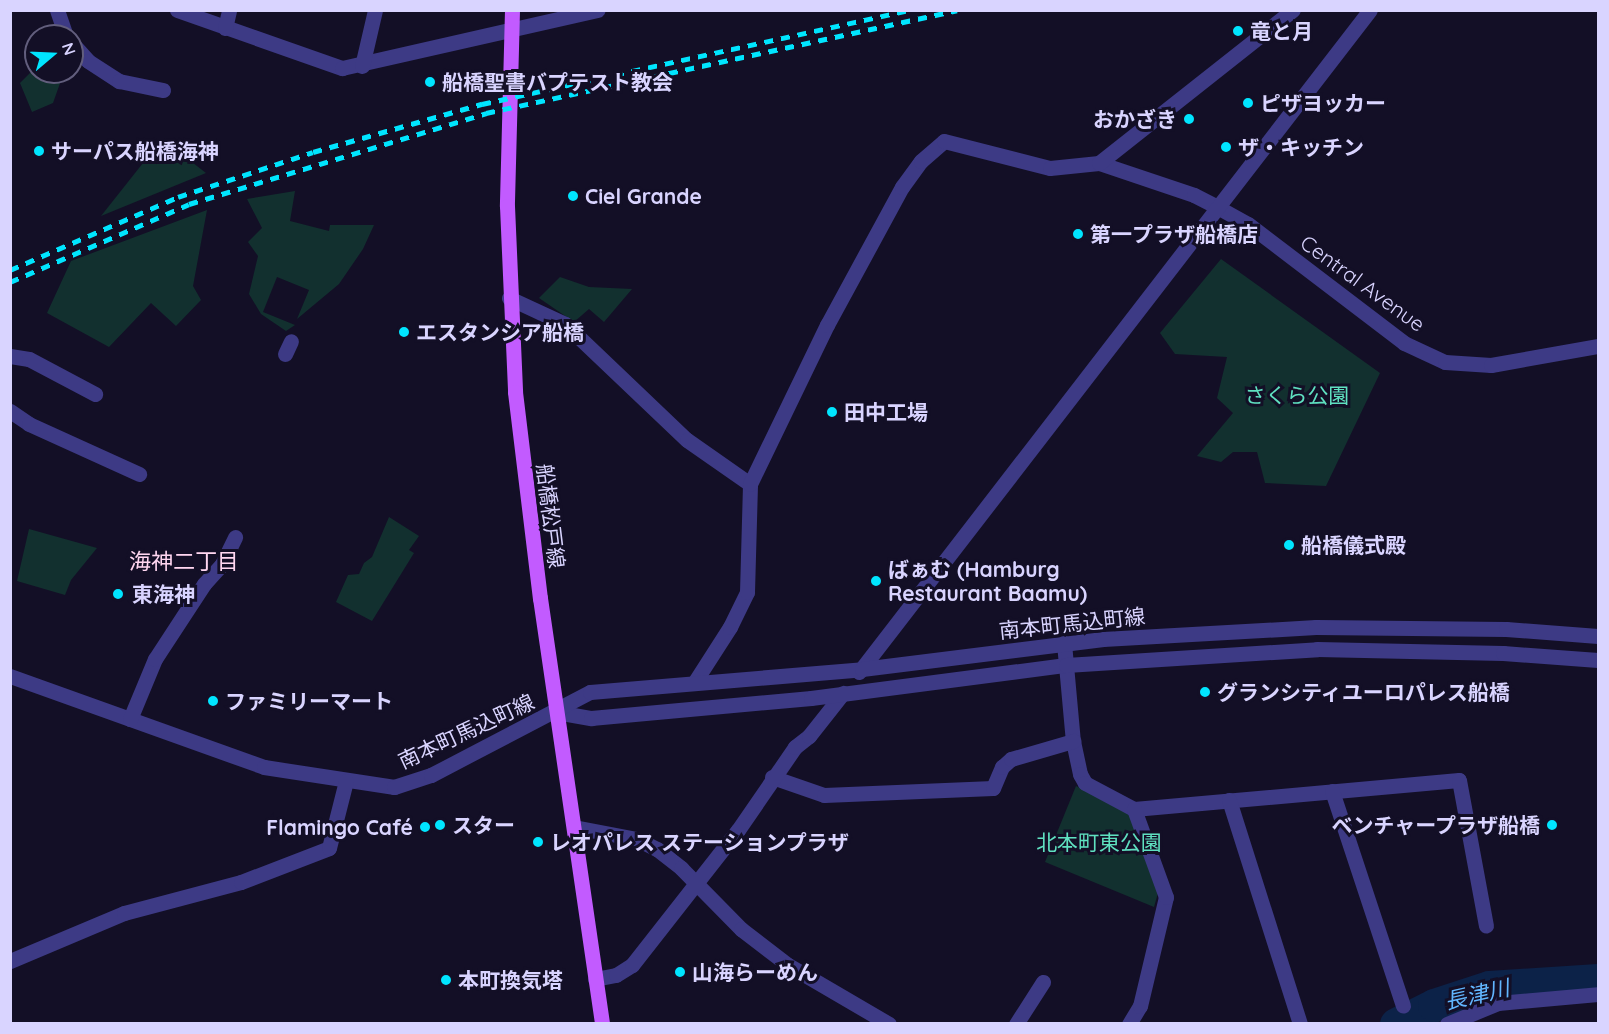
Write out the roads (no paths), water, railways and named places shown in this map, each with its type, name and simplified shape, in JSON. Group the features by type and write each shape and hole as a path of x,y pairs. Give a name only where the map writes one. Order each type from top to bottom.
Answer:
{"main road":[{"name":"船橋松戸線","path":"512,10 507,206 509,298 522,456 556,711 602,1023"}],"street":[{"path":"177,10 342,68 362,66 597,10"},
{"path":"225,28 229,10"},
{"path":"362,66 375,10"},
{"path":"694,683 730,627 747,592 750,484 875,236 902,187 934,147 944,141 954,142 1050,168 1099,163 1293,10"},
{"path":"596,979 616,975 632,965 693,883 738,831 772,777 862,669 1110,342 1219,208 1370,10"},
{"path":"84,56 119,81 163,90"},
{"name":"Central Avenue","path":"1099,163 1194,195 1248,224 1404,343 1445,362 1491,365 1599,346"},
{"path":"509,298 565,324 687,440 750,484"},
{"path":"10,356 28,359 95,394"},
{"path":"10,411 30,424 139,474"},
{"path":"130,719 155,659 204,584 222,564 235,537"},
{"path":"1316,627 1317,649"},
{"name":"南本町馬込町線","path":"346,781 394,787 430,775 590,692 862,669 1064,643 1316,627 1506,628 1599,636"},
{"path":"1503,653 1506,628"},
{"path":"1064,643 1072,741 1085,783 1134,809 1459,780 1486,926"},
{"name":"南本町馬込町線","path":"556,711 591,718 843,693 1066,665 1317,649 1503,653 1599,660"},
{"path":"10,676 264,767 346,781 329,848 241,882 124,913 10,960"},
{"path":"772,777 824,795 993,788 1002,767 1011,759 1072,741"},
{"path":"1332,791 1403,1006"},
{"path":"1229,800 1300,1023"},
{"path":"1129,1023 1140,1006 1166,897 1134,809"},
{"path":"574,827 637,839 681,868 693,883 741,929 788,965 889,1023"},
{"path":"1016,1023 1043,982"},
{"path":"1447,1023 1466,1020 1518,999 1599,994"}],"waterway":[{"name":"長津川","path":"1396,1024 1434,1005 1489,987 1598,980"}],"railway":[{"path":"10,270 178,197 313,152 482,104 909,10"},
{"path":"10,282 189,204 486,113 957,10"}],"place":[{"name":"竜と月","path":"1238,31"},
{"name":"船橋聖書バプテスト教会","path":"430,82"},
{"name":"ピザヨッカー","path":"1248,103"},
{"name":"おかざき","path":"1189,119"},
{"name":"ザ・キッチン","path":"1226,147"},
{"name":"サーパス船橋海神","path":"39,151"},
{"name":"Ciel Grande","path":"573,196"},
{"name":"第一プラザ船橋店","path":"1078,234"},
{"name":"エスタンシア船橋","path":"404,332"},
{"name":"田中工場","path":"832,412"},
{"name":"船橋儀式殿","path":"1289,545"},
{"name":"ばぁむ (Hamburg Restaurant Baamu)","path":"876,581"},
{"name":"東海神","path":"118,594"},
{"name":"グランシティユーロパレス船橋","path":"1205,692"},
{"name":"ファミリーマート","path":"213,701"},
{"name":"スター","path":"440,825"},
{"name":"ベンチャープラザ船橋","path":"1552,825"},
{"name":"Flamingo Café","path":"425,827"},
{"name":"レオパレス ステーションプラザ","path":"538,842"},
{"name":"山海らーめん","path":"680,972"},
{"name":"本町換気塔","path":"446,980"}],"district":[{"name":"海神二丁目","path":"184,562"}],"park label":[{"name":"さくら公園","path":"1297,395"},
{"name":"北本町東公園","path":"1099,842"}]}
